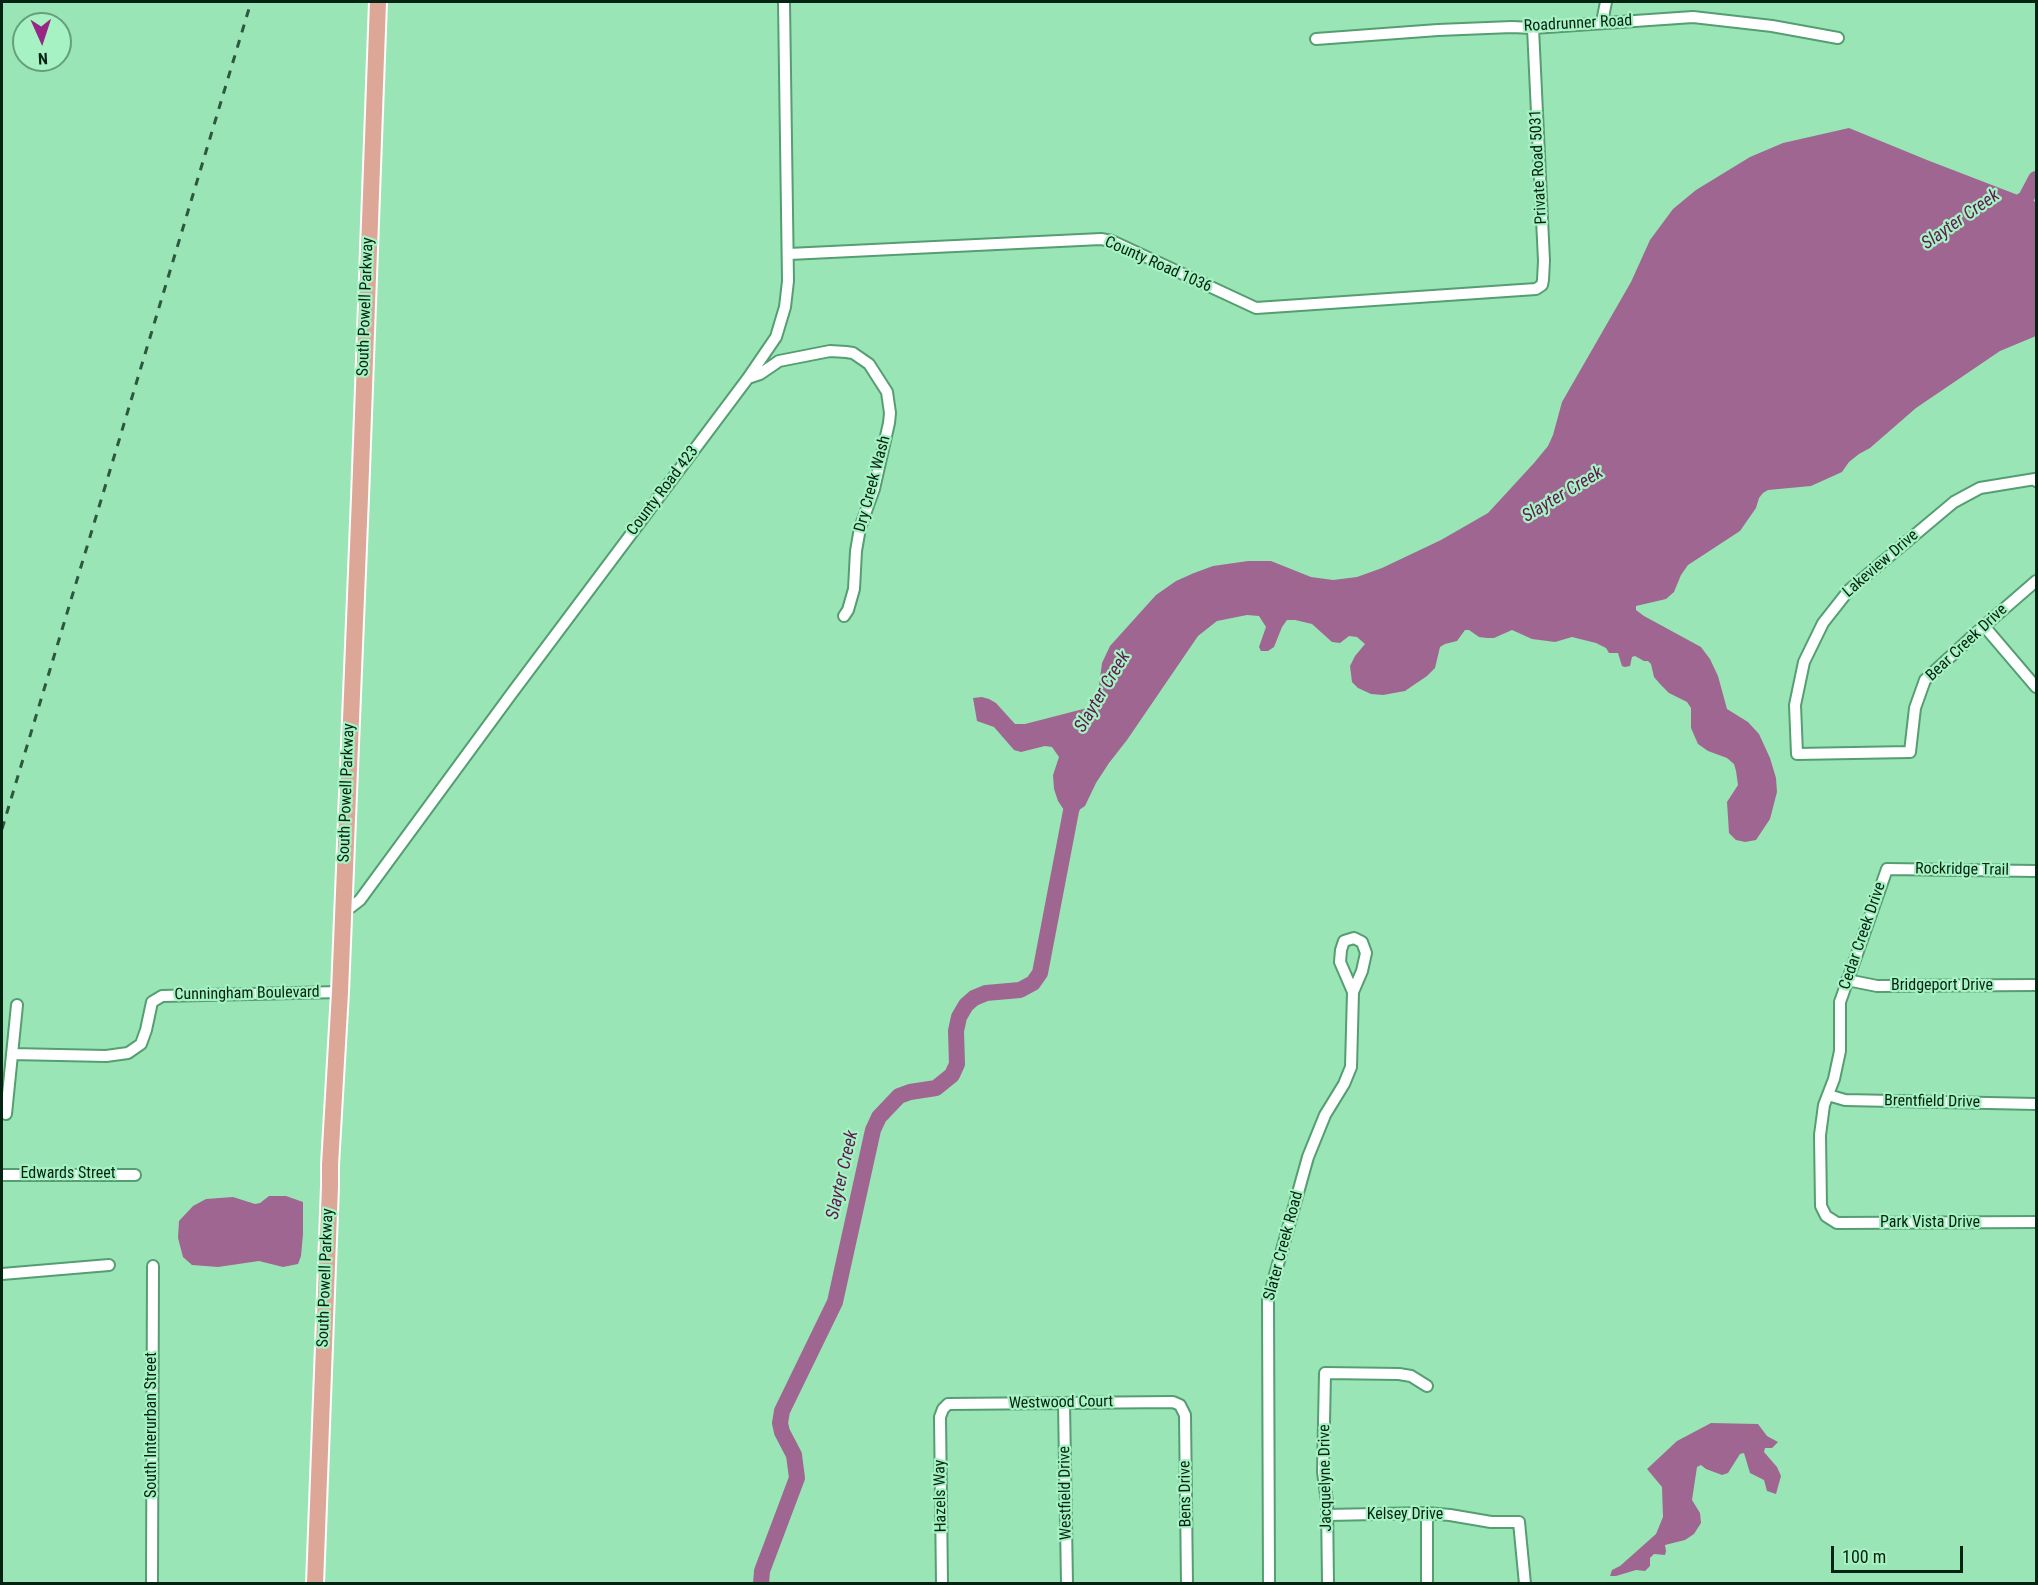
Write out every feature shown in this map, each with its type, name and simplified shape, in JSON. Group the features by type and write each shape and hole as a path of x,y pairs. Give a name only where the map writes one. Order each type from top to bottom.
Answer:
{"main road":[{"name":"South Powell Parkway","path":"315,1584 378,2"}],"street":[{"name":"County Road 423","path":"342,909 351,907 360,900 748,378 775,338 787,294 789,254 784,2"},
{"path":"1602,22 1606,2"},
{"name":"Roadrunner Road","path":"1316,39 1438,30 1533,28 1693,17 1772,26 1838,39"},
{"name":"Private Road 5031","path":"1523,291 1539,288 1544,274 1533,28"},
{"name":"County Road 1036","path":"789,254 1101,239 1113,241 1256,308 1523,291"},
{"path":"775,338 780,350 793,359"},
{"name":"Dry Creek Wash","path":"748,378 760,374 774,363 830,351 853,353 869,364 884,385 891,413 874,489 860,528 854,589 844,616"},
{"name":"Lakeview Drive","path":"1910,752 1797,754 1795,705 1804,662 1823,623 1849,590 1954,502 1980,488 2035,479 2037,481"},
{"name":"Bear Creek Drive","path":"1910,752 1915,708 1925,680 2037,581"},
{"path":"1984,626 2037,687"},
{"name":"Rockridge Trail","path":"1887,869 2037,871"},
{"name":"Cedar Creek Drive","path":"1826,1216 1821,1206 1820,1135 1824,1104 1840,1051 1840,1002 1887,869"},
{"name":"Bridgeport Drive","path":"1847,980 1877,986 2037,985"},
{"name":"Cunningham Boulevard","path":"12,1054 106,1056 128,1053 141,1044 152,1002 162,996 340,992"},
{"name":"Slater Creek Road","path":"1269,1584 1268,1300 1314,1139 1351,1067 1353,992"},
{"path":"6,1114 17,1005"},
{"name":"Brentfield Drive","path":"1828,1095 1845,1100 2037,1104"},
{"name":"Edwards Street","path":"2,1175 135,1175"},
{"name":"Park Vista Drive","path":"1826,1216 1836,1223 2037,1222"},
{"path":"2,1274 109,1265"},
{"name":"South Interurban Street","path":"152,1584 153,1266"},
{"name":"Jacquelyne Drive","path":"1328,1584 1327,1515 1323,1472 1325,1373 1399,1374 1411,1376 1427,1386"},
{"name":"Westwood Court","path":"943,1409 948,1404 1173,1402 1180,1405"},
{"name":"Westfield Drive","path":"1064,1403 1067,1584"},
{"name":"Bens Drive","path":"1180,1405 1185,1415 1187,1584"},
{"name":"Hazels Way","path":"942,1584 940,1417 943,1409"},
{"path":"1427,1513 1427,1584"},
{"name":"Kelsey Drive","path":"1327,1515 1427,1513 1491,1522 1519,1522 1525,1584"}],"water":[{"path":"1849,128 2036,202 2036,336 2000,351 1916,408 1870,448 1849,462 1842,472 1811,486 1768,490 1763,493 1740,531 1688,565 1674,592 1666,599 1636,606 1636,610 1644,616 1701,647 1718,676 1727,709 1748,722 1759,734 1770,758 1776,778 1777,792 1770,819 1756,840 1745,842 1736,840 1729,833 1727,802 1738,785 1734,764 1727,758 1708,751 1698,744 1691,728 1691,708 1687,702 1669,693 1660,684 1654,677 1648,661 1635,656 1632,657 1630,666 1625,667 1622,666 1618,653 1609,653 1606,648 1596,643 1572,637 1555,642 1532,639 1512,630 1494,638 1487,638 1465,630 1457,641 1440,647 1435,668 1427,676 1405,691 1383,695 1371,694 1358,688 1352,682 1350,666 1365,644 1357,637 1349,636 1340,643 1332,642 1312,624 1287,620 1274,647 1268,651 1261,651 1259,647 1266,627 1259,616 1247,615 1217,621 1198,636 1109,763 1085,806 1079,810 1064,810 1058,801 1053,775 1059,757 1052,747 1045,746 1021,752 1014,750 994,727 977,721 973,698 982,697 996,703 1015,724 1025,724 1091,707 1097,701 1102,663 1110,646 1156,595 1176,581 1194,573 1213,566 1248,561 1271,561 1311,577 1333,580 1357,577 1382,568 1441,540 1488,513 1548,446 1562,402 1631,282 1650,240 1673,209 1696,190 1750,157 1783,143"},
{"path":"269,1196 286,1196 303,1202 303,1234 298,1264 283,1267 259,1261 218,1267 192,1265 183,1257 178,1238 179,1221 193,1206 206,1199 233,1197 255,1204"},
{"path":"1711,1423 1758,1424 1767,1436 1778,1442 1772,1448 1765,1448 1764,1452 1777,1467 1781,1476 1776,1494 1767,1491 1764,1480 1750,1473 1744,1453 1740,1454 1728,1473 1722,1475 1701,1465 1697,1467 1692,1500 1700,1513 1701,1523 1694,1534 1685,1540 1665,1545 1665,1555 1654,1554 1650,1558 1650,1566 1645,1571 1636,1570 1610,1576 1612,1570 1620,1566 1656,1534 1663,1517 1662,1487 1647,1469 1677,1441"}],"waterway":[{"name":"Slayter Creek","path":"2007,211 2026,198 2036,179"},
{"name":"Slayter Creek","path":"761,1584 762,1571 797,1478 794,1455 782,1432 780,1423 782,1411 835,1302 873,1130 879,1117 899,1096 936,1088 952,1075 957,1064 956,1031 959,1017 966,1005 974,998 986,993 1020,990 1033,983 1040,973 1071,811 1077,791"}],"railway":[{"path":"2,829 251,2"}]}
